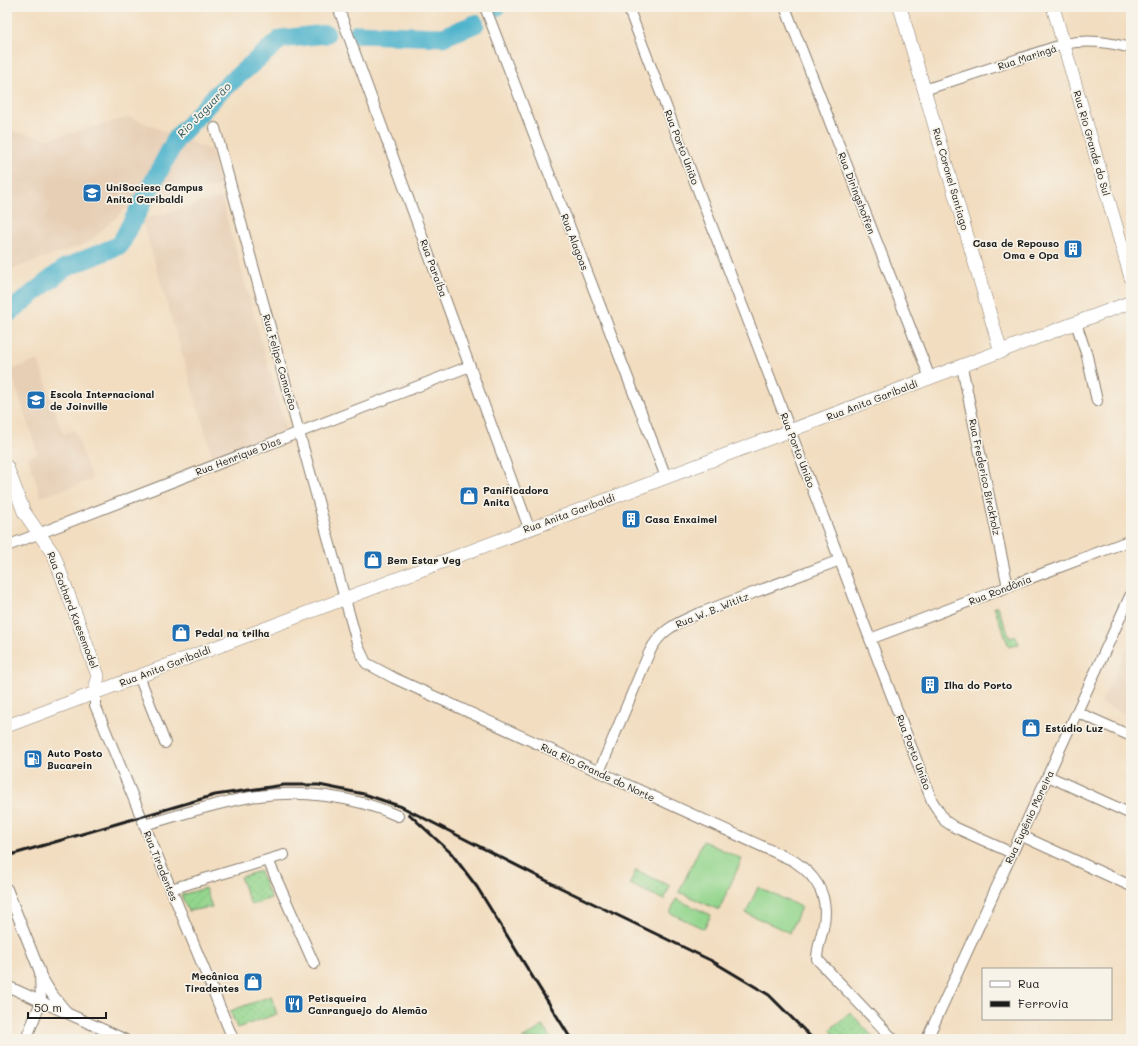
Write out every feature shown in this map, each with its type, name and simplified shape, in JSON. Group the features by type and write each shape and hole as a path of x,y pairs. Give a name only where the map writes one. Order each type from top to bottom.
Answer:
{"main road":[{"name":"Rua Coronel Santiago","path":"900,7 1001,352"},
{"name":"Rua Rio Grande do Sul","path":"1053,7 1131,278"},
{"name":"Rua Anita Garibaldi","path":"7,726 345,597 962,367 1131,302"},
{"name":"Rua Gothard Kaesemodel","path":"7,466 19,502 38,534 54,555 98,676 95,692"}],"street":[{"name":"Rua Paraíba","path":"338,7 529,528"},
{"name":"Rua Alagoas","path":"484,7 666,477"},
{"name":"Rua Porto União","path":"628,7 937,812 945,821 954,827 1012,853"},
{"name":"Rua Diringshoffen","path":"785,7 930,378"},
{"name":"Rua Maringá","path":"924,90 1064,44 1079,41 1095,41 1131,48"},
{"name":"Rua Felipe Camarão","path":"215,128 345,597"},
{"path":"1076,323 1087,356 1096,401"},
{"name":"Rua Henrique Dias","path":"7,546 470,366"},
{"name":"Rua Frederico Birckholz","path":"962,367 1008,587"},
{"name":"Rua Rondônia","path":"870,639 1131,540"},
{"name":"Rua W. B. Wititz","path":"599,772 650,653 663,632 678,622 695,615 840,560"},
{"name":"Rua Eugênio Moreira","path":"927,1039 1131,594"},
{"name":"Rua Rio Grande do Norte","path":"345,597 358,646 366,663 373,668 794,861 804,868 818,884 825,908 824,926 817,958 893,1039"},
{"path":"139,676 165,743"},
{"name":"Rua Tiradentes","path":"95,692 95,705 233,1039"},
{"path":"1077,712 1131,736"},
{"path":"1048,776 1131,814"},
{"path":"144,825 225,802 253,797 278,795 333,797 357,801 398,816"},
{"path":"1020,835 1131,886"},
{"path":"171,889 284,856"},
{"path":"268,860 314,964"},
{"path":"7,890 40,972 58,1002 71,1015"},
{"path":"26,1039 41,1002 40,972"},
{"path":"7,986 124,1039"}],"shaded area":[{"name":"UniSociesc Campus Anita Garibaldi","path":"130,117 212,151 219,186 135,200 88,243 7,271 7,130 49,139"},
{"path":"221,197 286,429 213,457 142,220"},
{"name":"Escola Internacional de Joinville","path":"38,360 63,434 75,430 92,480 41,497 28,457 38,453 10,370"},
{"path":"1131,640 1131,717 1101,703"}],"green space":[{"path":"997,606 1010,638 1016,636 1019,644 1009,647 994,607"},
{"path":"703,841 742,859 719,910 679,892"},
{"path":"636,870 670,886 664,900 630,884"},
{"path":"260,871 271,898 251,905 240,877"},
{"path":"758,887 801,907 790,933 746,913"},
{"path":"205,888 212,907 188,911 181,895"},
{"path":"676,899 711,915 704,929 670,913"},
{"path":"271,996 277,1014 237,1028 230,1011"},
{"path":"850,1012 875,1039 839,1039 830,1030"},
{"path":"543,1026 551,1039 522,1039"}],"waterway":[{"name":"Rio Jaguarão","path":"357,34 443,37 475,24"},
{"name":"Rio Jaguarão","path":"7,314 65,268 120,245 176,139 218,93 281,39 326,34"}],"railway":[{"path":"7,856 215,795 284,785 319,785 364,794 402,807 557,886 712,961 769,995 813,1039"},
{"path":"409,814 451,853 477,887 571,1039"}],"place":[{"name":"UniSociesc Campus Anita Garibaldi","path":"92,193"},
{"name":"Casa de Repouso Oma e Opa","path":"1073,249"},
{"name":"Escola Internacional de Joinville","path":"36,400"},
{"name":"Panificadora Anita","path":"469,496"},
{"name":"Casa Enxaimel","path":"631,519"},
{"name":"Bem Estar Veg","path":"373,560"},
{"name":"Pedal na trilha","path":"181,633"},
{"name":"Ilha do Porto","path":"930,685"},
{"name":"Estúdio Luz","path":"1031,728"},
{"name":"Auto Posto Bucarein","path":"33,759"},
{"name":"Mecânica Tiradentes","path":"253,982"},
{"name":"Petisqueira Canranguejo do Alemão","path":"294,1004"}]}
